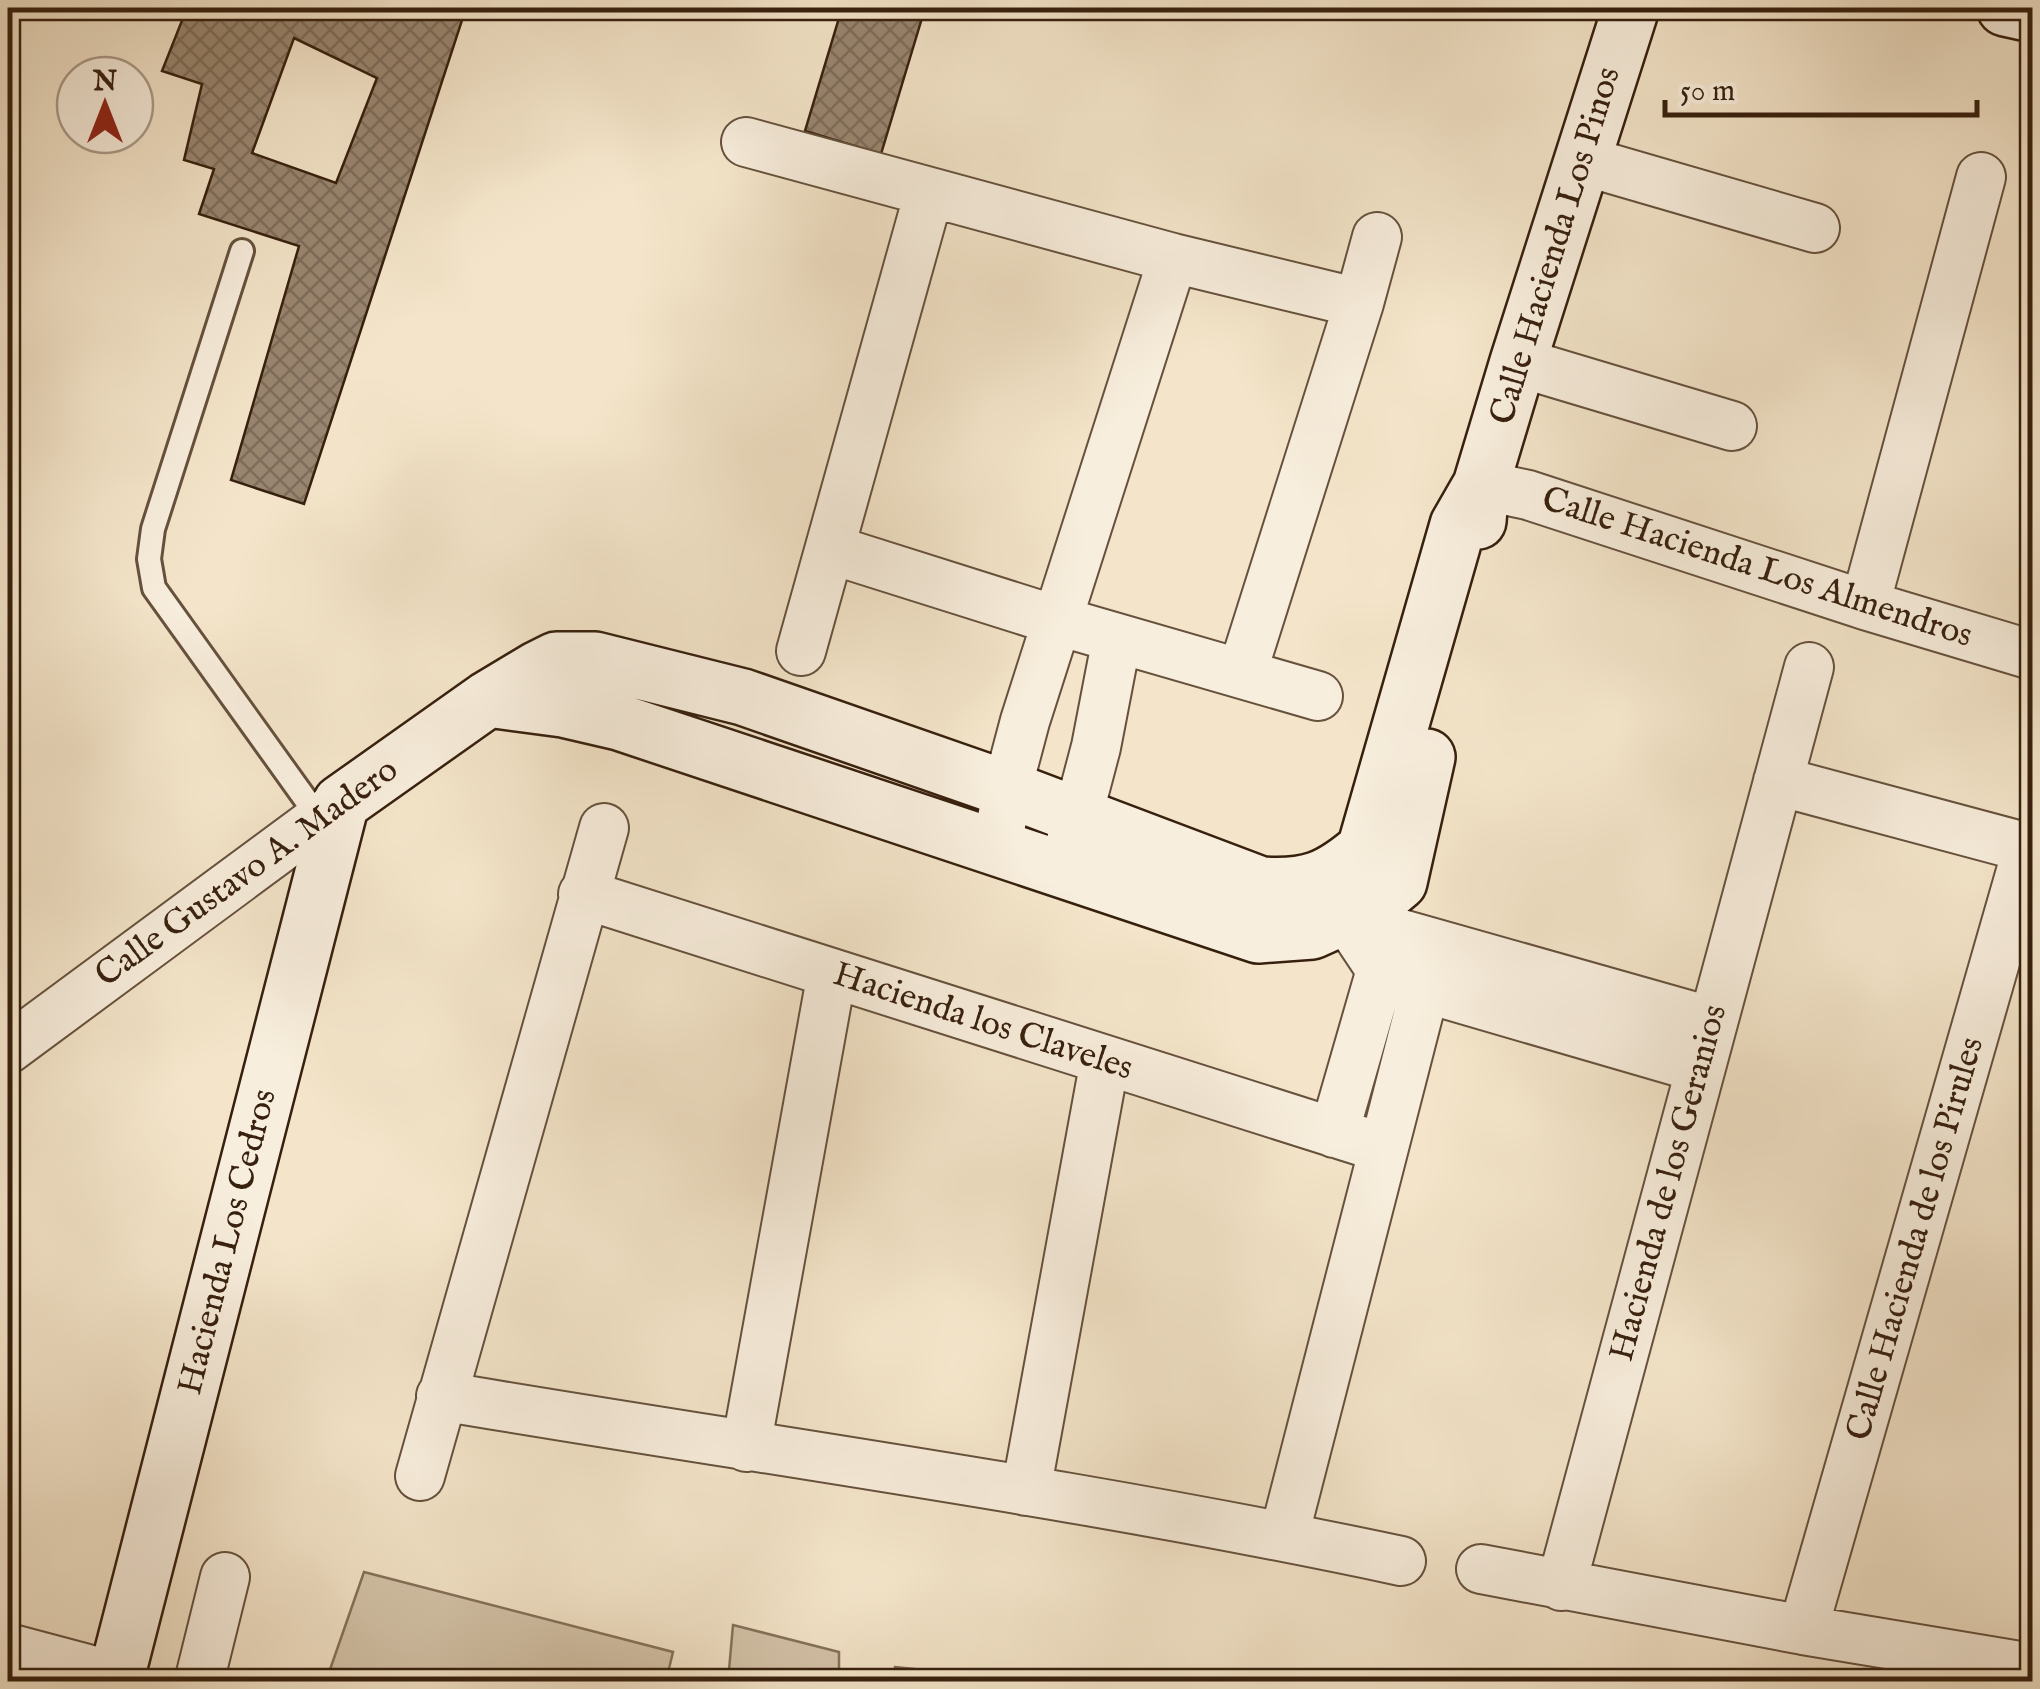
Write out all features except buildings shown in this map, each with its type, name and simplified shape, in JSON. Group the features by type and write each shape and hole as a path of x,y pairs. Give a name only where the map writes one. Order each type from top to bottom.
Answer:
{"main road":[{"name":"Calle Hacienda Los Pinos","path":"1333,898 1345,866 1365,849 1458,525 1481,485 1632,8"},
{"path":"2005,8 2032,14"},
{"name":"Calle Gustavo A. Madero","path":"330,810 488,699 556,660 594,660 744,697 1261,884 1295,887 1333,898"},
{"path":"488,699 563,709 619,722 1258,935 1312,931 1333,898"},
{"name":"Hacienda Los Cedros","path":"116,1679 330,810"}],"street":[{"path":"746,142 1173,258 1359,303"},
{"path":"1582,160 1815,228"},
{"path":"1866,605 1981,177"},
{"path":"801,651 929,193"},
{"path":"1242,673 1377,236"},
{"path":"997,848 1007,789 1055,620 1173,258"},
{"path":"1518,362 1732,426"},
{"name":"Calle Hacienda Los Almendros","path":"1481,485 1528,495 2032,655"},
{"path":"830,549 1055,620 1318,696"},
{"path":"1064,871 1096,747 1117,638"},
{"name":"Hacienda de los Geranios","path":"1560,1586 1809,667"},
{"path":"1778,781 2030,848"},
{"name":"Calle Gustavo A. Madero","path":"8,1048 330,810"},
{"path":"420,1476 604,828"},
{"name":"Calle Hacienda de los Pirules","path":"1803,1630 2030,848"},
{"name":"Hacienda los Claveles","path":"584,894 1384,1148"},
{"path":"1333,898 1508,964 1713,1022"},
{"path":"1333,898 1381,970 1426,988 1700,1068"},
{"path":"1334,1133 1381,970"},
{"path":"746,1448 832,973"},
{"path":"1284,1536 1426,988"},
{"path":"1026,1491 1105,1060"},
{"path":"441,1396 1026,1491 1284,1536 1400,1561"},
{"path":"1480,1569 1803,1630 2032,1668"},
{"path":"199,1682 226,1577"},
{"path":"8,1648 116,1679"}],"lane":[{"path":"242,251 152,530 149,559 154,588 330,810"}],"shaded area":[{"path":"364,1572 673,1652 666,1681 326,1681"},
{"path":"733,1625 839,1652 839,1681 728,1681"},
{"path":"895,1667 981,1676 981,1681 892,1681"}]}
